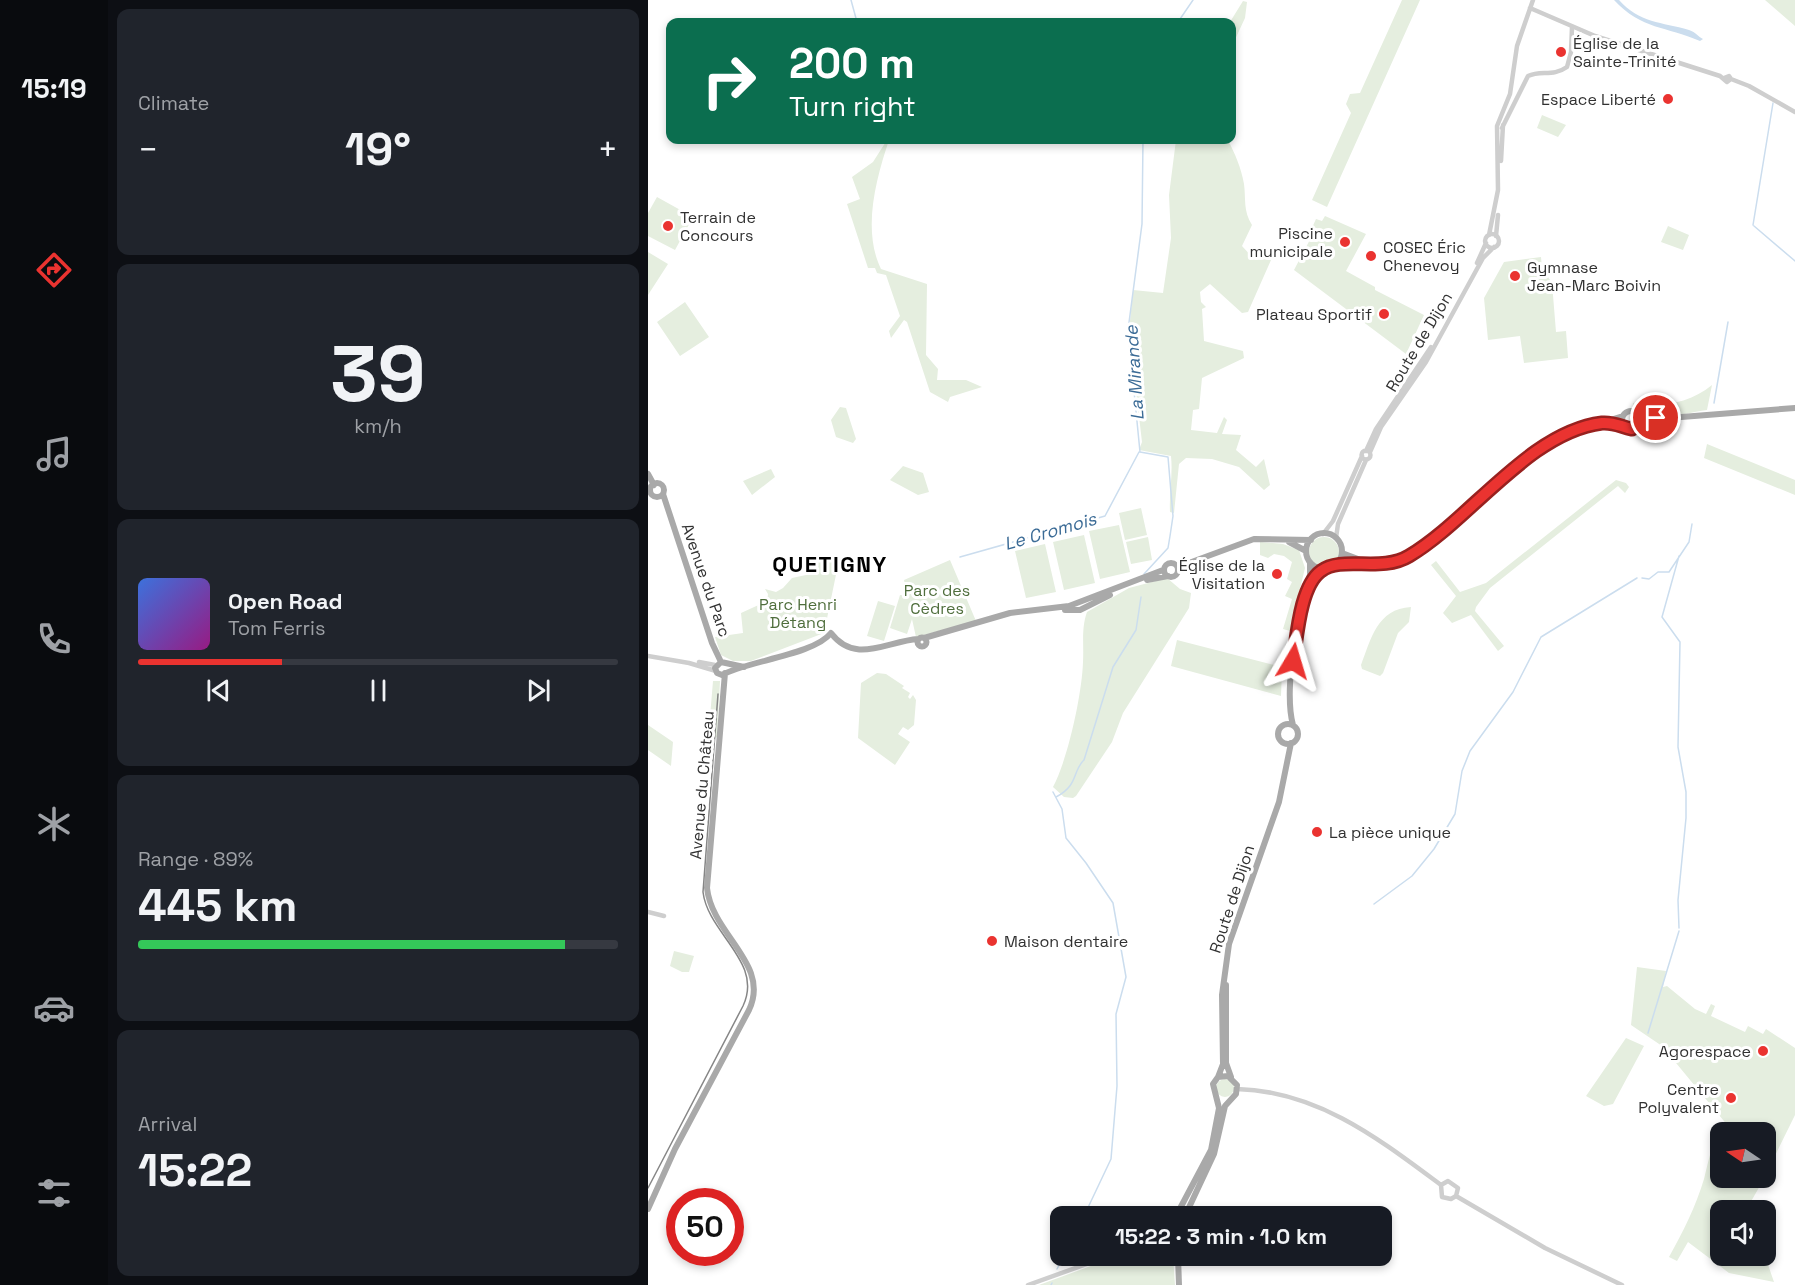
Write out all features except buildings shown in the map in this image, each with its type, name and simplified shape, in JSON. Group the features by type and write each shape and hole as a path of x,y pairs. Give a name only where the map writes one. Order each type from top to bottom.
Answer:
{"main road":[{"path":"1293,661 1302,610 1315,579 1323,569 1336,564 1370,566 1404,559 1543,447 1572,432 1623,416 1630,411 1639,416 1656,418 1795,408"},
{"path":"1623,416 1623,424"},
{"path":"1639,416 1640,423"},
{"path":"1603,423 1623,424 1632,429 1640,423 1656,418"},
{"name":"Avenue du Parc","path":"648,474 654,485 662,486 661,495 667,506 721,668"},
{"path":"829,635 844,645 874,650 923,640 999,616 1072,606 1082,609 1125,586 1163,570 1165,564 1176,565 1197,559 1254,538 1311,540 1323,534 1336,538 1341,553 1336,564"},
{"path":"1278,538 1306,551 1310,563 1310,575 1295,623 1291,702 1293,724 1298,735 1291,743 1284,743 1278,733 1284,724 1291,702"},
{"path":"1306,551 1311,540"},
{"path":"1341,553 1364,562 1388,564"},
{"path":"1310,563 1323,569"},
{"path":"1137,582 1177,574 1176,565"},
{"path":"1163,570 1168,576"},
{"path":"829,635 845,648 868,654 923,640"},
{"path":"721,668 744,667 792,652 829,635"},
{"name":"Avenue du Château","path":"721,668 721,714 707,881 708,899 717,921 752,972"},
{"path":"1284,724 1293,724"},
{"name":"Route de Dijon","path":"1284,743 1287,766"},
{"name":"Route de Dijon","path":"1218,1077 1222,1064 1223,980 1234,928 1279,802 1291,743"},
{"path":"1190,1206 1214,1154 1224,1110 1237,1089 1226,1063 1226,999 1234,928"},
{"path":"648,1198 667,1156 748,1004 753,986 752,972"},
{"path":"648,1209 675,1149 752,1004 755,991 752,972"},
{"path":"1181,1206 1211,1150 1218,1118 1217,1098 1212,1087 1218,1077 1231,1077"},
{"path":"1217,1098 1230,1100"},
{"path":"1178,1266 1179,1285"}],"street":[{"path":"1486,243 1494,247 1498,241 1496,236 1501,194 1502,120 1512,85 1517,46 1533,0"},
{"path":"1530,8 1572,27 1724,78 1728,75 1731,79 1749,86 1795,112"},
{"path":"1502,128 1502,120 1528,76 1551,75 1567,67 1571,52 1572,27"},
{"path":"1500,146 1506,102"},
{"name":"Route de Dijon","path":"1368,452 1376,429 1434,342 1486,243 1498,190 1496,133 1502,120"},
{"path":"1489,235 1496,236"},
{"name":"Route de Dijon","path":"1323,534 1333,521 1381,427 1420,372 1483,258 1494,247"},
{"name":"Route de Dijon","path":"1336,538 1338,524 1364,458"},
{"path":"648,656 721,668"},
{"path":"648,912 664,916"},
{"path":"1237,1089 1278,1094 1323,1107 1363,1128 1441,1185 1442,1197 1451,1200 1456,1196 1458,1188 1455,1183 1449,1181 1441,1185"},
{"path":"1456,1196 1545,1248 1622,1285"},
{"path":"1028,1285 1078,1266"}],"green space":[{"path":"1402,0 1420,0 1327,207 1312,200 1351,113 1346,104 1350,94 1360,93"},
{"path":"1765,0 1795,0 1795,26"},
{"path":"1243,1 1247,2 1245,18 1236,37 1236,18 1232,18"},
{"path":"1542,115 1566,125 1558,137 1537,128"},
{"path":"884,144 888,144 876,188 872,221 875,254 881,269 927,284 926,355 938,369 937,380 966,380 982,387 950,397 948,402 930,392 907,322 904,320 891,338 889,331 900,316 886,275 877,273 875,268 868,268 847,204 860,199 852,177 873,162"},
{"path":"1175,144 1230,144 1241,172 1246,210 1252,225 1242,246 1254,259 1275,251 1248,312 1242,313 1210,284 1200,292 1201,302 1206,307 1202,309 1204,341 1243,351 1244,358 1202,378 1199,409 1193,410 1191,430 1217,433 1224,417 1227,420 1222,434 1241,435 1236,450 1256,467 1264,459 1270,485 1264,490 1239,467 1212,459 1186,458 1179,464 1174,513 1170,512 1171,456 1139,450 1142,442 1129,331 1133,290 1163,293 1171,238 1169,195"},
{"name":"Terrain de Concours","path":"657,197 693,217 675,250 648,236 648,213"},
{"path":"1325,216 1366,234 1346,271 1375,287 1375,290 1424,315 1406,354 1294,270 1314,232 1311,230 1316,219 1322,221"},
{"path":"1668,226 1689,235 1683,250 1661,242"},
{"path":"648,252 668,264 648,295"},
{"path":"1541,257 1542,268 1552,283 1556,332 1566,331 1568,358 1524,363 1520,336 1488,340 1484,298 1504,262"},
{"path":"685,302 709,337 680,356 657,322"},
{"path":"1712,385 1707,410 1661,417 1643,415 1635,411 1633,403 1654,405 1674,403 1694,396"},
{"path":"840,407 846,408 856,439 853,443 836,437 831,420"},
{"path":"1707,444 1795,480 1795,495 1704,458"},
{"path":"903,466 923,473 929,492 918,495 890,480"},
{"path":"771,469 775,477 752,495 743,481"},
{"path":"1616,480 1626,483 1629,487 1625,493 1618,486 1490,588 1476,607 1475,611 1504,646 1498,651 1471,615 1452,623 1443,613 1456,596 1431,565 1436,561 1460,592 1486,583"},
{"path":"1141,508 1147,535 1125,540 1119,513"},
{"path":"1119,525 1130,572 1100,579 1089,531"},
{"path":"1084,535 1095,583 1064,590 1053,542"},
{"path":"1148,537 1152,560 1131,564 1126,542"},
{"path":"1324,537 1335,541 1339,552 1335,563 1324,567 1313,563 1309,552 1313,541"},
{"path":"1260,542 1283,544 1299,550 1305,568 1290,631 1283,629 1292,599 1285,596 1292,582 1287,579 1292,562 1284,556 1274,554 1268,558 1260,555"},
{"path":"1045,544 1056,592 1026,598 1015,551"},
{"name":"Parc Henri Détang","path":"823,555 828,555 838,565 824,633 751,661 733,661 721,655 715,637 743,633 741,613 767,601 768,594 765,589 776,592 792,578 806,575"},
{"name":"Parc des Cèdres","path":"950,560 976,621 916,637 912,619 907,634 890,628 900,595 907,596 904,580"},
{"path":"1167,578 1180,589 1191,593 1189,608 1123,713 1112,742 1076,796 1064,797 1053,787 1069,744 1077,708 1087,612 1129,588"},
{"path":"878,601 895,606 884,641 867,636"},
{"path":"1411,607 1409,622 1398,633 1383,673 1380,676 1362,669 1361,665 1368,645 1383,619 1390,613"},
{"path":"1177,640 1282,667 1281,696 1171,666"},
{"path":"877,673 886,674 904,686 902,688 910,693 908,697 910,699 913,695 916,700 914,725 908,730 903,727 898,734 910,742 895,765 858,738 861,683"},
{"path":"713,681 720,681 717,737 708,741"},
{"path":"648,725 673,742 671,766 648,750"},
{"path":"674,951 694,956 689,972 682,972 670,966"},
{"path":"1637,967 1666,971 1663,987 1667,986 1695,1009 1706,1014 1711,1004 1715,1006 1711,1016 1745,1032 1748,1026 1763,1034 1766,1029 1795,1048 1795,1115 1776,1154 1776,1122 1725,1122 1662,1046 1631,1025"},
{"path":"1626,1038 1644,1046 1613,1104 1604,1106 1586,1096"},
{"path":"1221,1079 1229,1079 1234,1084 1232,1095 1221,1097 1216,1092 1216,1084"},
{"path":"1710,1155 1710,1188 1759,1188 1752,1200 1710,1200 1710,1259 1688,1242 1677,1261 1669,1257 1684,1228 1704,1179"},
{"path":"1091,1266 1174,1266 1175,1285 1039,1285"},
{"path":"1720,1266 1768,1266 1774,1282 1729,1273"}],"water":[{"path":"1614,0 1619,0 1627,8 1643,17 1689,30 1703,39 1700,41 1645,22 1624,10"}],"waterway":[{"path":"851,0 856,18"},
{"name":"La Mirande","path":"1181,18 1193,0"},
{"path":"1753,225 1773,103"},
{"name":"La Mirande","path":"1143,144 1142,224 1128,330 1140,452 1168,457 1173,516 1168,548 1144,574"},
{"path":"1754,226 1795,261"},
{"path":"1714,403 1728,322"},
{"name":"Le Cromois","path":"960,557 1105,516 1139,452"},
{"path":"1642,578 1649,579 1658,572 1669,572 1689,542 1692,524"},
{"path":"1679,556 1662,617 1680,642 1678,747 1686,792 1686,818 1678,900 1679,928"},
{"path":"1374,904 1412,876 1434,849 1455,814 1462,771 1470,751 1513,692 1541,637 1637,578"},
{"name":"La Mirande","path":"1056,797 1072,783 1084,760 1113,667 1136,630 1141,597"},
{"path":"1053,792 1062,809 1066,838 1113,903 1126,977 1116,1014 1117,1086 1111,1159 1089,1206"},
{"path":"1648,1033 1679,931"}],"tram line":[{"path":"648,1188 743,1006 748,990 741,962 714,921 703,892 718,694"}],"place":[{"name":"Église de la Sainte-Trinité","path":"1561,52"},
{"name":"Espace Liberté","path":"1668,99"},
{"name":"Terrain de Concours","path":"668,226"},
{"name":"Piscine municipale","path":"1345,242"},
{"name":"COSEC Éric Chenevoy","path":"1371,256"},
{"name":"Gymnase Jean-Marc Boivin","path":"1515,276"},
{"name":"Plateau Sportif","path":"1384,314"},
{"name":"Église de la Visitation","path":"1277,574"},
{"name":"La pièce unique","path":"1317,832"},
{"name":"Maison dentaire","path":"992,941"},
{"name":"Agorespace","path":"1763,1051"},
{"name":"Centre Polyvalent","path":"1731,1098"}],"district":[{"name":"QUETIGNY","path":"830,564"}],"route":[{"path":"1293,661 1296,631 1302,610 1315,579 1323,569 1336,564 1370,566 1404,559 1429,542 1550,443 1587,426 1603,423 1623,424 1632,429 1637,428 1640,423 1656,418"}]}
